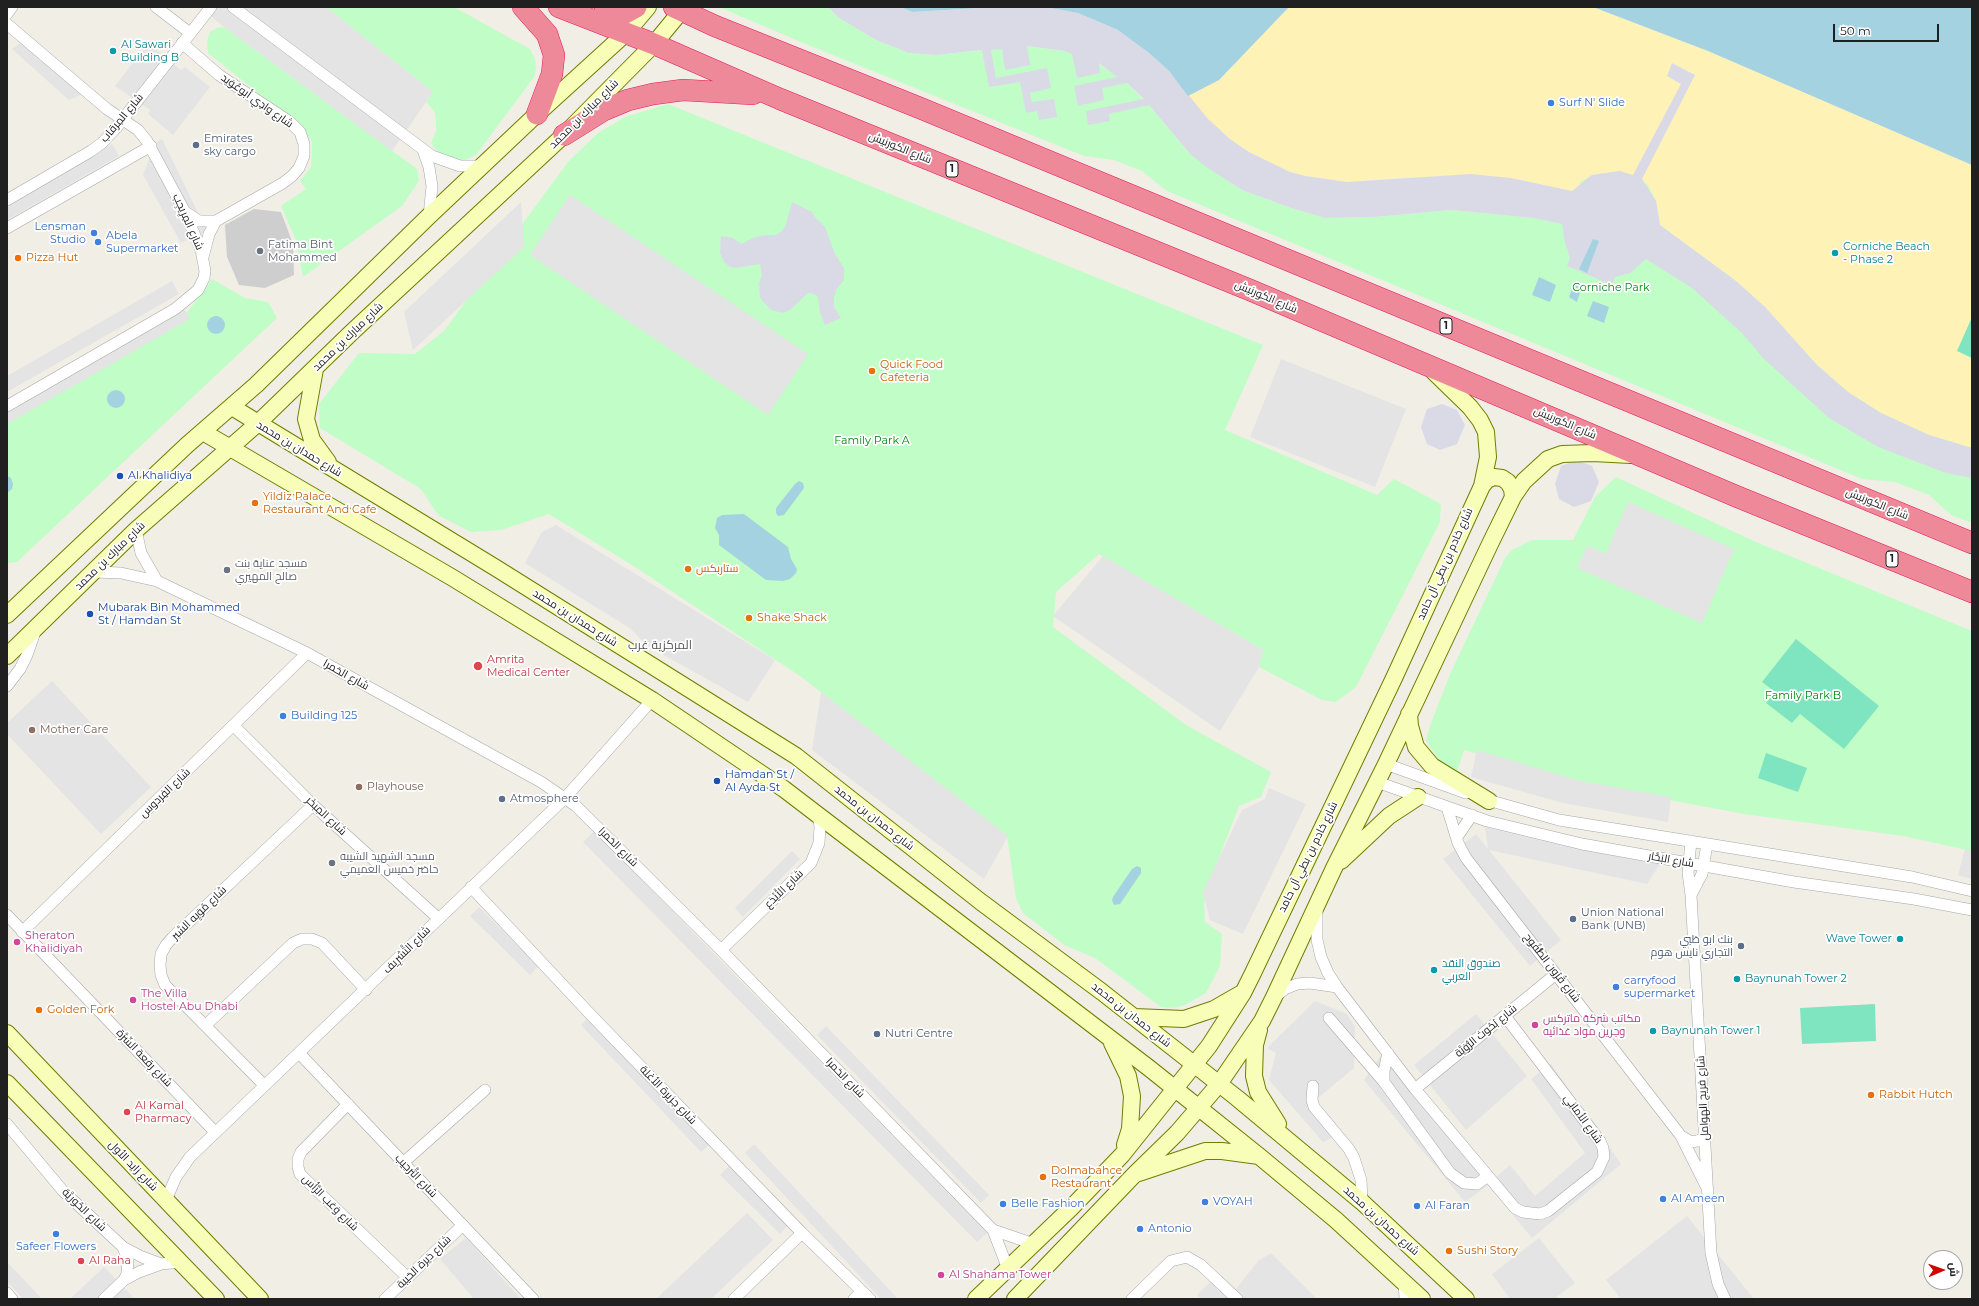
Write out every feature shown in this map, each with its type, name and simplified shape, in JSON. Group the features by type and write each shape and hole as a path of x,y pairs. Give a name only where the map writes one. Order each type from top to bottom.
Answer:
{"highway":[{"path":"522,7 547,34 554,55 552,74 536,114"},
{"name":"شارع الكورنيش","path":"559,7 626,32 772,95 1250,290 1640,455 1972,592"},
{"path":"605,7 625,13 636,7"},
{"name":"شارع الكورنيش","path":"678,9 715,26 920,108 1972,543"},
{"path":"564,135 604,110 628,100 653,94 683,90 772,95"}],"main road":[{"path":"7,616 13,604 256,385 429,216 536,114 626,32 648,7"},
{"name":"شارع مبارك بن محمد","path":"7,656 95,572 136,530 257,424 352,332 564,135 654,44 678,9"},
{"name":"شارع خادم بن بطي آل حامد","path":"976,1299 1034,1244 1122,1155 1213,1040 1243,993 1390,685 1482,486 1488,457 1486,432 1480,420 1459,395 1424,364"},
{"path":"316,368 307,409 308,430 312,440 336,471"},
{"name":"شارع حمدان بن محمد","path":"232,407 257,424 502,572 796,756 981,902 1134,1017 1291,1142 1362,1202 1466,1299"},
{"path":"203,432 447,574 652,700 735,754 818,814 1110,1038 1259,1156 1336,1220 1422,1299"},
{"path":"1015,1299 1134,1175 1177,1133 1219,1084 1262,1021 1513,497 1535,469 1548,459 1555,456 1578,453 1640,455"},
{"path":"1482,486 1487,480 1494,477 1502,478 1508,482 1512,489 1513,497"},
{"path":"1409,714 1410,726 1416,747 1432,766 1489,801"},
{"path":"1334,868 1388,816 1418,797"},
{"path":"1134,1017 1184,1019 1197,1016 1243,993"},
{"path":"1262,1021 1255,1045 1254,1076 1258,1092 1291,1142"},
{"name":"شارع زايد الأول","path":"7,1033 260,1299"},
{"path":"1110,1038 1128,1076 1132,1096 1130,1129 1122,1155"},
{"path":"7,1083 216,1299"},
{"path":"1134,1175 1205,1151 1222,1151 1259,1156"}],"street":[{"path":"7,14 12,7"},
{"path":"156,7 190,33"},
{"name":"شارع المِرقاب","path":"7,200 91,151 109,136 211,7"},
{"path":"233,7 432,156 450,164 482,166"},
{"name":"شارع المِرِيجِب","path":"7,24 107,109 138,130 150,146 185,212 203,257 204,278 198,290 185,302 7,406"},
{"name":"شارع وادِي أبوعُوَيد","path":"182,43 219,75 290,122 300,132 304,144 304,156 299,168 292,176 283,183 216,221"},
{"path":"7,228 150,146"},
{"path":"423,150 429,167 432,186 429,216"},
{"path":"185,212 199,221 216,221 210,234 203,257"},
{"path":"136,530 141,553 156,581"},
{"name":"شارع الحَمرا","path":"95,572 128,574 156,581 307,654 541,782 565,798 594,823 721,950 993,1230 1008,1269"},
{"path":"7,686 20,669 27,656 37,626"},
{"name":"شارع الفِردوس","path":"22,932 307,654"},
{"name":"شارع التَّشرِيف","path":"166,1200 185,1163 215,1132 366,990 471,887 565,798 652,700"},
{"name":"شارع المِبخَر","path":"234,726 313,805 439,919"},
{"name":"شارع البَحَّار","path":"1386,764 1489,801 1559,820 1924,880 1972,891"},
{"name":"شارع البَحَّار","path":"1377,782 1472,816 1542,836 1794,882 1914,899 1972,910"},
{"name":"شارع مُوَيِه السَّبر","path":"264,1085 166,985 161,975 161,954 173,937 313,805"},
{"name":"شارع قُرُون الطُّفُوح","path":"1447,807 1466,858 1680,1136 1708,1190"},
{"name":"شارع الأَيْدَع","path":"721,950 810,862 817,852 819,843 820,827 818,814"},
{"path":"1457,837 1472,816"},
{"name":"شارع فريج الهوامل","path":"1692,841 1688,863 1711,1253 1718,1284 1725,1299"},
{"path":"1691,894 1698,883 1704,866 1707,844"},
{"path":"1914,899 1922,891 1924,880"},
{"name":"شارع جزيرة الأغلة","path":"471,887 591,1015 862,1296"},
{"name":"شارع الأمانِي","path":"1317,906 1317,935 1321,957 1328,973 1337,987 1415,1089 1515,1208 1522,1212 1540,1214 1548,1211 1594,1174 1602,1165 1604,1157 1600,1141 1505,1016"},
{"name":"شارع رِقعة السِّرَّة","path":"7,916 215,1132"},
{"path":"206,1025 293,943 302,939 312,939 322,943 366,990"},
{"name":"شارع بُحُوث الرُّوَيَّة","path":"1415,1089 1556,974"},
{"path":"1274,997 1285,989 1297,984 1310,983 1337,987"},
{"path":"1329,1018 1384,1082 1450,1173 1464,1183 1477,1184 1488,1176"},
{"name":"شارع التَّرحِيب","path":"299,1053 533,1299"},
{"path":"1384,1082 1384,1071 1388,1053"},
{"path":"1313,1086 1312,1100 1314,1107 1354,1158 1361,1180 1362,1202"},
{"path":"404,1162 485,1090"},
{"name":"شارع وَعَب الرَّأس","path":"348,1104 301,1152 298,1159 300,1174 408,1278"},
{"name":"شارع الحُوريَّة","path":"7,1124 63,1191 123,1247 142,1257 161,1264 181,1262"},
{"path":"1680,1136 1691,1142 1705,1138"},
{"name":"شارع دَيرة الحَيبة","path":"385,1299 463,1225"},
{"name":"شارع الحَمرا","path":"993,1230 1034,1244"},
{"path":"734,1299 802,1233"},
{"path":"123,1247 126,1253 128,1267 124,1280"},
{"path":"1132,1299 1171,1261 1187,1257 1201,1265 1237,1299"},
{"path":"104,1299 124,1280 139,1272 161,1264"},
{"path":"1404,1281 1405,1299"},
{"path":"7,1293 12,1299"}],"shaded area":[{"path":"200,7 326,7 433,92 392,151 224,27"},
{"path":"828,7 901,7 912,12 995,7 1045,7 1078,13 1118,30 1149,53 1169,71 1208,119 1230,139 1249,152 1290,172 1305,176 1347,182 1471,174 1511,178 1572,191 1592,175 1620,171 1633,175 1681,84 1667,76 1672,63 1695,75 1642,179 1656,201 1660,225 1736,281 1765,307 1817,365 1848,392 1881,413 1929,435 1972,448 1972,478 1946,473 1878,447 1829,418 1763,358 1742,333 1692,288 1646,259 1630,273 1615,277 1612,285 1567,266 1570,258 1565,243 1562,224 1533,218 1451,210 1375,217 1325,218 1291,208 1242,190 1208,168 1191,155 1149,105 1109,114 1110,121 1088,125 1086,111 1144,99 1127,83 1102,88 1104,100 1078,106 1074,86 1117,77 1099,63 1100,73 1077,78 1072,54 1065,51 1027,46 1030,65 1005,70 1002,49 991,50 996,78 1047,68 1051,88 1030,93 1032,102 1054,99 1057,117 1039,120 1037,111 1026,113 1020,82 989,87 982,50 936,55 909,53 876,40 839,18"},
{"path":"22,42 83,94 69,100 12,49"},
{"path":"148,43 181,70 185,67 210,87 173,135 148,114 150,110 115,86"},
{"path":"162,139 207,231 181,243 143,175 155,143"},
{"path":"112,144 119,156 7,220 7,204"},
{"path":"570,195 808,354 768,415 530,255"},
{"path":"521,202 524,247 413,350 404,312"},
{"path":"792,202 812,212 825,227 835,254 844,268 844,280 836,290 834,297 834,307 841,318 825,325 820,313 818,297 814,294 808,293 790,310 783,313 771,310 760,298 759,283 762,275 760,264 736,268 730,267 724,262 720,253 721,236 733,238 741,244 753,238 764,235 775,235 781,232 785,227"},
{"name":"Fatima Bint Mohammed","path":"254,209 281,212 293,244 294,275 265,288 239,285 227,257 225,225"},
{"path":"172,281 179,294 7,392 7,376"},
{"path":"183,307 190,319 7,424 7,407"},
{"path":"1281,359 1406,409 1375,487 1250,437"},
{"path":"1442,404 1457,410 1465,425 1457,444 1440,450 1427,444 1421,427 1427,409"},
{"path":"1576,460 1592,466 1599,482 1591,501 1574,507 1559,499 1555,484 1561,466"},
{"path":"1628,502 1734,549 1702,623 1577,568 1587,546 1606,554"},
{"path":"556,525 775,660 748,702 646,645 631,629 525,563 542,532"},
{"path":"1103,556 1263,650 1259,667 1220,731 1053,616"},
{"path":"52,681 151,787 101,834 7,734 7,723"},
{"path":"821,692 1008,836 984,879 812,750"},
{"path":"1477,750 1580,781 1671,797 1668,822 1563,803 1471,777"},
{"path":"1269,788 1306,804 1243,934 1210,920 1203,892 1242,810 1265,799"},
{"path":"1485,827 1572,848 1660,864 1647,884 1489,850 1561,940 1530,966 1443,859 1476,834 1488,849"},
{"path":"594,831 987,1233 977,1242 583,842"},
{"path":"1965,849 1972,851 1972,879 1958,875"},
{"path":"792,851 800,859 743,917 735,908"},
{"path":"479,907 538,966 530,975 470,916"},
{"path":"1315,1001 1347,1014 1355,1027 1354,1068 1307,1107 1334,1137 1323,1142 1269,1080 1276,1053 1267,1048"},
{"path":"1476,1014 1527,1076 1466,1130 1414,1065"},
{"path":"591,1015 711,1143 701,1152 581,1025"},
{"path":"826,1026 989,1195 981,1203 817,1035"},
{"path":"1381,1055 1488,1184 1510,1165 1535,1196 1585,1153 1531,1079 1551,1064 1621,1164 1532,1238 1488,1185 1465,1202 1364,1080"},
{"path":"754,1144 898,1299 881,1299 745,1153"},
{"path":"729,1166 788,1225 780,1234 720,1175"},
{"path":"747,1213 773,1240 711,1299 656,1299"},
{"path":"1687,1216 1754,1299 1621,1299 1606,1280"},
{"path":"466,1238 521,1299 474,1299 440,1259"},
{"path":"1539,1238 1575,1283 1554,1299 1510,1299 1492,1274"},
{"path":"1271,1253 1317,1299 1201,1299 1197,1295 1219,1273 1236,1289 1258,1261"},
{"path":"8,1263 42,1299 23,1299 7,1281"},
{"path":"104,1267 133,1297 130,1299 70,1299"}],"sand":[{"name":"Corniche Beach - Phase 2","path":"1289,7 1593,7 1708,51 1972,165 1972,448 1929,435 1881,413 1848,392 1817,365 1765,307 1736,281 1660,225 1656,201 1647,184 1619,171 1592,175 1572,191 1511,178 1409,177 1347,182 1305,176 1290,172 1249,152 1230,139 1207,119 1188,96 1219,80"}],"green space":[{"path":"326,7 454,7 530,49 535,59 536,68 534,77 476,155 464,161 452,159 437,151 431,143 436,131 435,112 426,102 433,92"},
{"name":"Corniche Park","path":"719,7 828,7 839,18 876,40 910,53 936,55 1027,46 1065,51 1098,63 1127,83 1149,105 1191,155 1242,190 1291,208 1325,218 1375,217 1451,210 1533,218 1562,224 1581,182 1592,175 1620,171 1647,184 1656,201 1660,225 1736,281 1765,307 1817,365 1848,392 1881,413 1929,435 1972,448 1972,523 1951,515 1929,495 1895,482 1862,479 1167,191 1142,171 1114,160 1084,156 808,45"},
{"path":"224,27 417,169 419,181 402,206 303,277 296,240 281,206 306,189 300,181 311,167 312,142 302,128 208,53 207,41 210,32 217,28"},
{"name":"Family Park A","path":"668,104 1263,345 1225,430 1377,495 1394,479 1441,504 1440,522 1356,687 1336,702 1322,700 1259,667 1263,650 1099,554 1056,592 1053,627 1186,725 1271,772 1261,797 1239,806 1209,884 1204,904 1205,922 1222,934 1220,966 1206,993 1185,1005 1174,1008 1161,1007 1095,958 1064,945 1023,913 1016,898 1007,836 800,676 635,567 549,514 501,530 471,532 438,515 421,489 320,428 319,404 359,353 415,354 444,331 568,162 598,133 625,117"},
{"path":"212,279 245,298 268,302 277,318 17,562 7,563 7,423 178,325"},
{"path":"1972,317 1972,358 1957,351"},
{"name":"Family Park B","path":"1616,477 1756,542 1972,631 1972,851 1903,836 1744,814 1632,793 1547,773 1464,750 1457,772 1448,769 1438,759 1426,740 1451,672 1505,558 1512,550 1532,540 1573,540 1595,497","holes":["1587,546 1606,554 1577,568"]},
{"path":"1796,639 1879,706 1844,749 1800,714 1792,723 1766,703 1775,692 1762,682"},
{"path":"1766,753 1807,768 1798,792 1758,778"},
{"path":"1875,1004 1876,1041 1802,1044 1800,1008"}],"water":[{"path":"901,7 995,7 912,12"},
{"path":"1045,7 1289,7 1219,80 1188,96 1169,71 1149,53 1118,30 1078,13"},
{"path":"1593,7 1972,7 1972,165 1708,51"},
{"path":"1593,239 1599,241 1587,273 1579,269"},
{"path":"1539,277 1556,285 1550,302 1532,295"},
{"path":"1575,281 1582,286 1577,302 1569,297"},
{"path":"1593,301 1609,307 1604,323 1587,316"},
{"path":"216,316 222,319 225,325 222,331 216,334 210,331 207,325 210,319"},
{"path":"116,390 122,393 125,399 122,405 116,408 110,405 107,399 110,393"},
{"path":"7,476 11,478 13,484 12,489 7,493"},
{"path":"799,481 803,483 804,488 784,515 778,516 776,513 776,508"},
{"path":"744,514 788,547 791,559 797,569 796,573 790,579 783,581 766,580 719,545 719,535 715,528 717,518 722,515"},
{"path":"1137,866 1141,868 1141,873 1120,904 1114,905 1112,900 1113,897 1132,869"}],"place":[{"name":"Al Sawari Building B","path":"113,51"},
{"name":"Surf N' Slide","path":"1551,103"},
{"name":"Emirates sky cargo","path":"196,145"},
{"name":"Lensman Studio","path":"94,233"},
{"name":"Abela Supermarket","path":"98,242"},
{"name":"Fatima Bint Mohammed","path":"260,251"},
{"name":"Corniche Beach - Phase 2","path":"1835,253"},
{"name":"Pizza Hut","path":"18,258"},
{"name":"Quick Food Cafeteria","path":"872,371"},
{"name":"Al Khalidiya","path":"120,476"},
{"name":"Yildiz Palace Restaurant And Cafe","path":"255,503"},
{"name":"ستاربكس","path":"688,569"},
{"name":"مسجد عناية بنت صالح المهيري","path":"227,570"},
{"name":"Mubarak Bin Mohammed St / Hamdan St","path":"90,614"},
{"name":"Shake Shack","path":"749,618"},
{"name":"Amrita Medical Center","path":"478,666"},
{"name":"Building 125","path":"283,716"},
{"name":"Mother Care","path":"32,730"},
{"name":"Hamdan St / Al Ayda St","path":"717,781"},
{"name":"Playhouse","path":"359,787"},
{"name":"Atmosphere","path":"502,799"},
{"name":"مسجد الشهيد الشيبه حاضر خميس العميمي","path":"332,863"},
{"name":"Union National Bank (UNB)","path":"1573,919"},
{"name":"Wave Tower","path":"1900,939"},
{"name":"Sheraton Khalidiyah","path":"17,942"},
{"name":"بنك ابو ظبي التجاري نايس هوم","path":"1741,946"},
{"name":"صندوق النقد العربي","path":"1434,970"},
{"name":"Baynunah Tower 2","path":"1737,979"},
{"name":"carryfood supermarket","path":"1616,987"},
{"name":"The Villa Hostel Abu Dhabi","path":"133,1000"},
{"name":"Golden Fork","path":"39,1010"},
{"name":"مكاتب شركة ماتركس وجرين مواد غذائيه","path":"1535,1025"},
{"name":"Baynunah Tower 1","path":"1653,1031"},
{"name":"Nutri Centre","path":"877,1034"},
{"name":"Rabbit Hutch","path":"1871,1095"},
{"name":"Al Kamal Pharmacy","path":"127,1112"},
{"name":"Dolmabahce Restaurant","path":"1043,1177"},
{"name":"Al Ameen","path":"1663,1199"},
{"name":"VOYAH","path":"1205,1202"},
{"name":"Belle Fashion","path":"1003,1204"},
{"name":"Al Faran","path":"1417,1206"},
{"name":"Antonio","path":"1140,1229"},
{"name":"Safeer Flowers","path":"56,1234"},
{"name":"Sushi Story","path":"1449,1251"},
{"name":"Al Raha","path":"81,1261"},
{"name":"Al Shahama Tower","path":"941,1275"}],"district":[{"name":"المركزية غرب","path":"660,645"}]}
